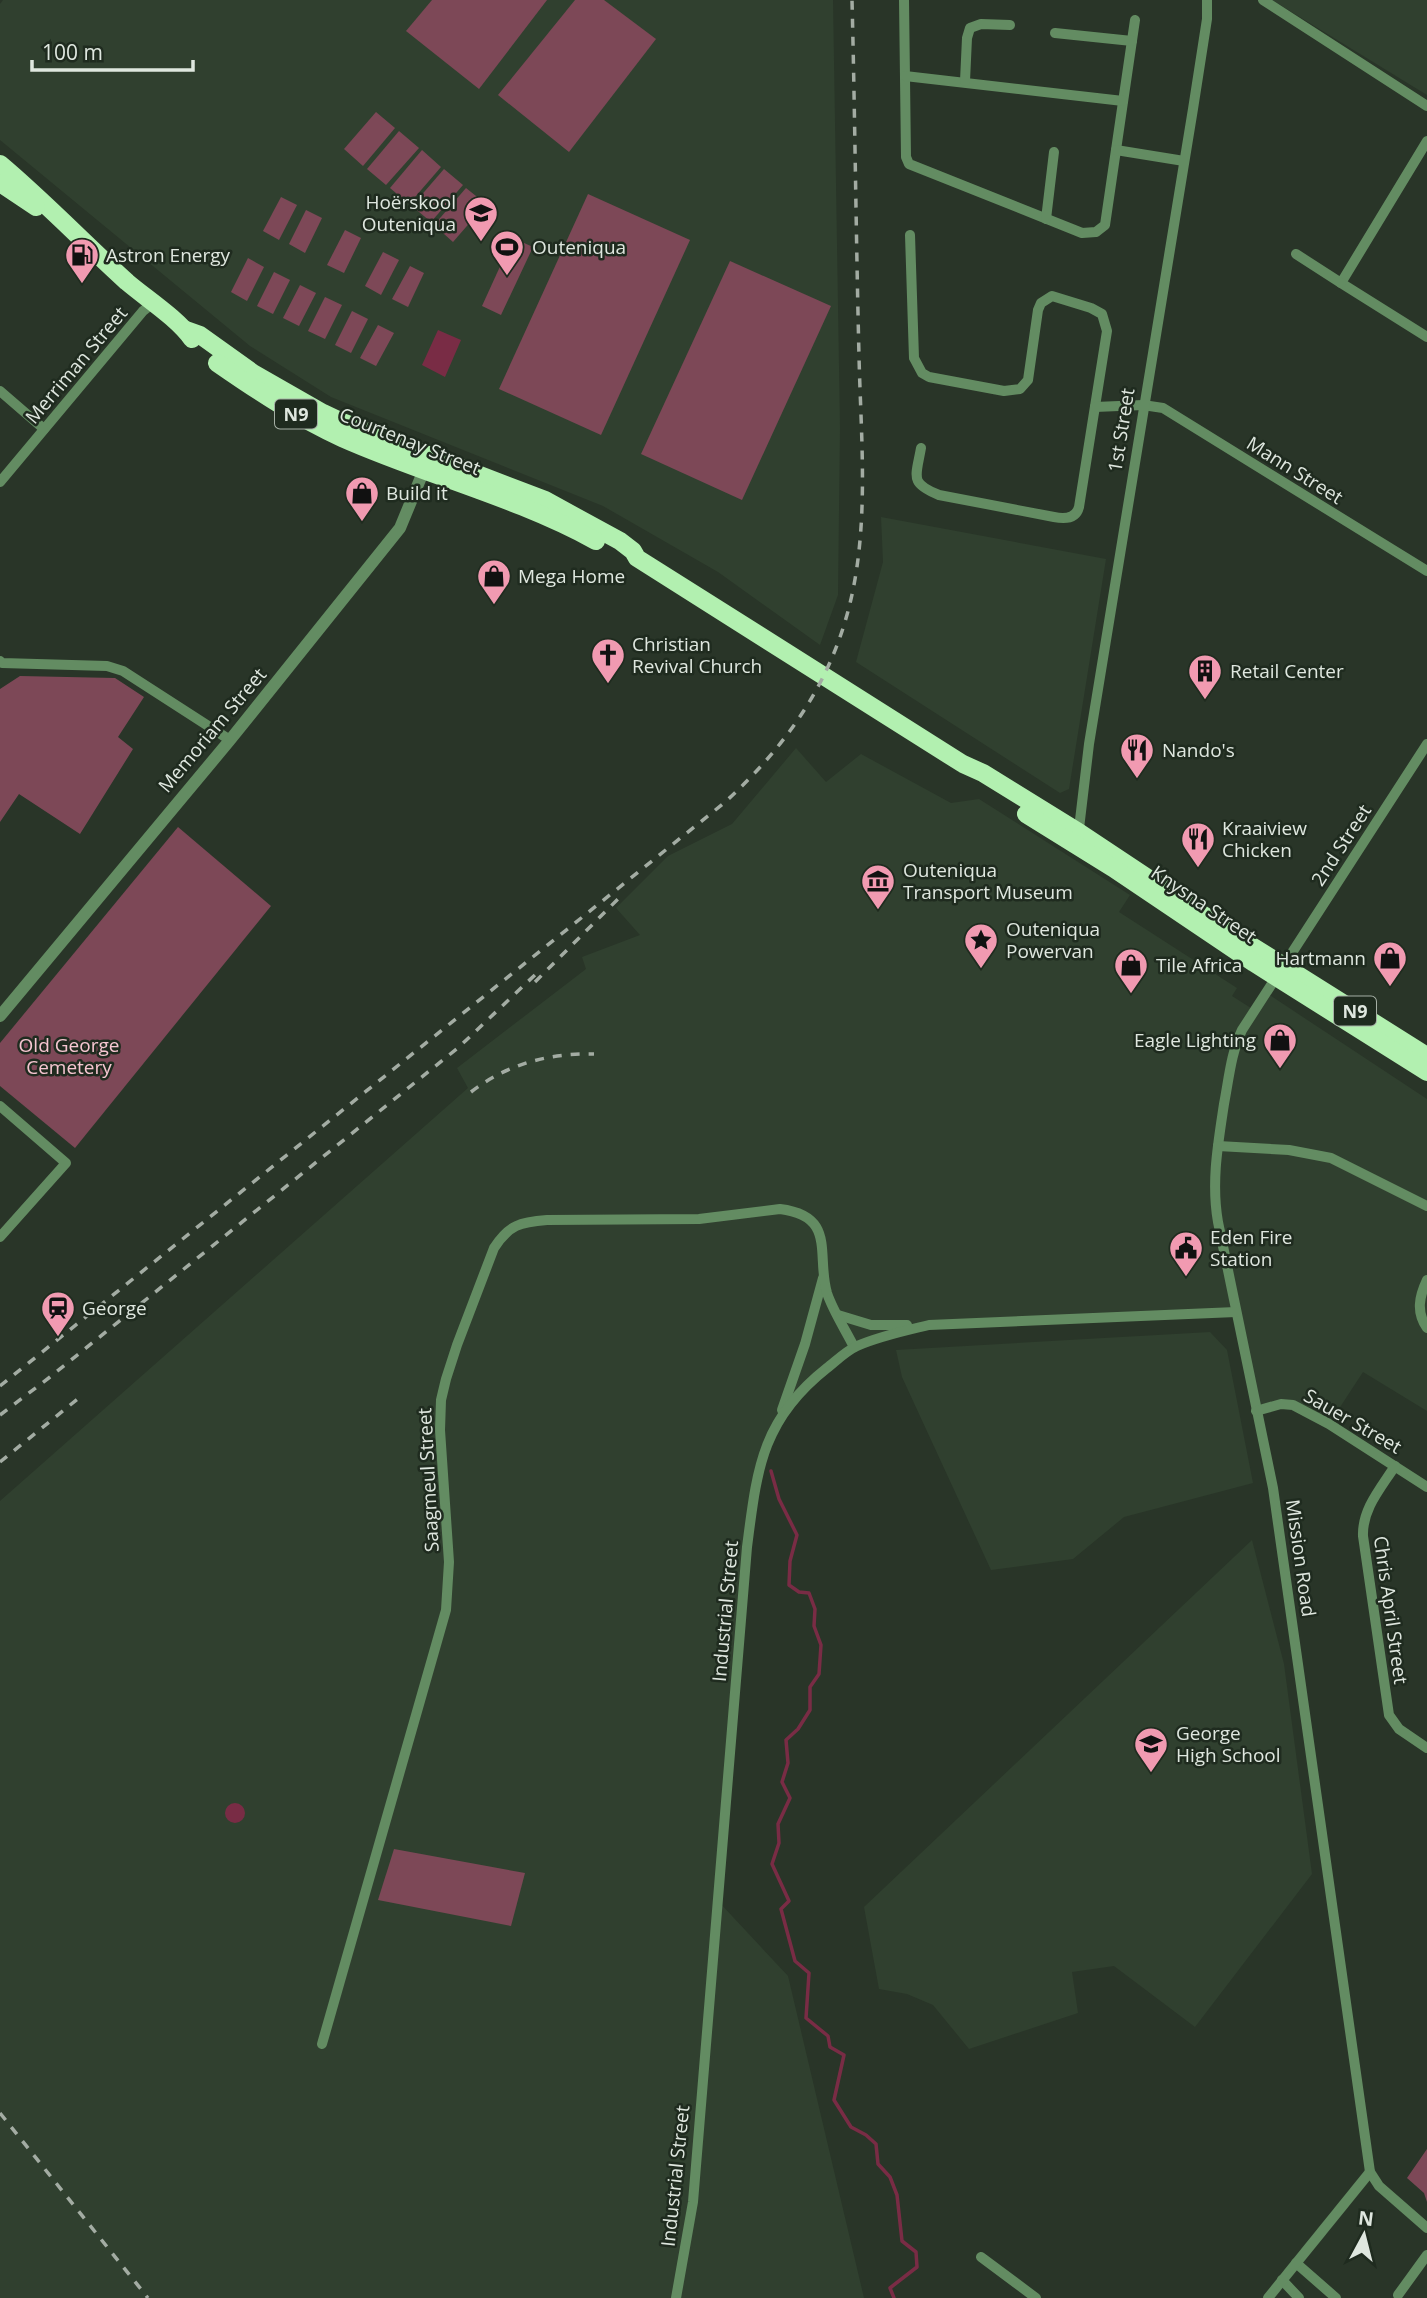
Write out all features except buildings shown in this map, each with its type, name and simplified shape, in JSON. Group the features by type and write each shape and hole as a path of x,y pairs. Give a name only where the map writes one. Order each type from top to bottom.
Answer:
{"highway":[{"name":"Courtenay Street","path":"0,164 152,304 186,330 200,335 253,373 323,413 576,530 623,556 637,558 844,689"},
{"name":"Courtenay Street","path":"0,183 73,233"},
{"name":"Knysna Street","path":"844,689 983,774 1077,840 1279,971 1427,1072"},
{"name":"Knysna Street","path":"1279,971 1427,1056"}],"street":[{"path":"904,0 908,164 1082,233 1102,229 1105,225 1135,20"},
{"name":"1st Street","path":"1077,840 1087,760 1143,405 1207,19 1207,0"},
{"name":"1st Street","path":"1207,19 1215,0"},
{"path":"1264,2 1427,106"},
{"path":"965,81 970,28 981,24 1010,25"},
{"path":"1055,33 1132,41"},
{"path":"905,76 1123,101"},
{"path":"1341,283 1427,141"},
{"path":"1116,149 1184,161"},
{"path":"1046,219 1054,152"},
{"path":"910,235 914,358 922,373 936,379 991,389 1020,389 1028,380 1041,303 1052,296 1102,314 1107,331 1078,512 1064,519 939,495 921,488 917,474 921,448"},
{"path":"1296,254 1427,337"},
{"name":"Merriman Street","path":"0,482 152,304"},
{"path":"0,390 44,429"},
{"name":"Mann Street","path":"1095,407 1143,405 1163,408 1427,571"},
{"name":"Memoriam Street","path":"0,1016 230,740 400,528 427,462"},
{"path":"1,663 107,666 123,671 230,740"},
{"name":"2nd Street","path":"1279,971 1427,744"},
{"name":"Mission Road","path":"1279,971 1245,1024 1234,1049 1214,1177 1216,1208 1277,1515 1370,2172"},
{"path":"0,1106 66,1163 0,1237"},
{"path":"1218,1146 1289,1150 1331,1158 1427,1206"},
{"name":"Saagmeul Street","path":"323,2044 446,1609 449,1562 440,1430 441,1400 457,1345 494,1248 509,1229 527,1222 699,1219 780,1209 799,1213 816,1226 824,1247 827,1293 854,1347"},
{"path":"777,1422 805,1344 824,1273"},
{"path":"1427,1280 1419,1301 1420,1315 1427,1328"},
{"name":"Industrial Street","path":"676,2298 693,2202 747,1547 756,1478 777,1422 813,1379 854,1347 929,1325 1236,1312"},
{"path":"838,1315 871,1325 929,1325"},
{"name":"Sauer Street","path":"1256,1411 1293,1405 1329,1424 1427,1487"},
{"name":"Chris April Street","path":"1395,1466 1365,1513 1362,1522 1363,1536 1388,1715 1399,1729 1427,1748"},
{"path":"1268,2298 1370,2172 1379,2186 1427,2228"},
{"path":"1398,2295 1427,2255"},
{"path":"981,2257 1036,2298"},
{"path":"1296,2263 1336,2298"},
{"path":"1282,2280 1299,2298"}],"shaded area":[{"name":"Hoërskool Outeniqua","path":"3,0 833,0 840,427 838,595 820,645 718,572 603,506 331,397 250,346 0,140 0,4"},
{"path":"1272,0 1427,0 1427,95"},
{"path":"438,330 461,340 445,377 422,365"},
{"path":"881,517 1106,559 1069,789 1060,793 856,662 883,562"},
{"path":"796,748 826,782 861,754 951,803 979,799 1130,895 1119,912 1237,988 1232,996 1254,1010 1265,992 1427,1099 1427,1411 1363,1372 1329,1424 1293,1405 1256,1411 1236,1313 929,1325 854,1347 797,1396 756,1478 718,1901 788,1976 864,2298 0,2298 0,1501 468,1088 457,1068 586,969 582,957 640,935 616,908 668,856 732,824"},
{"path":"1210,1332 1227,1350 1253,1483 1124,1517 1073,1559 991,1570 902,1377 896,1350"},
{"name":"George High School","path":"1252,1540 1284,1664 1312,1874 1195,2027 1114,1966 1072,1972 1078,2013 969,2049 933,2005 907,1994 879,1989 864,1907"},
{"path":"231,1803 239,1803 245,1813 239,1823 231,1823 225,1817 225,1809"}],"green space":[{"path":"432,0 547,0 479,89 406,31"},
{"path":"575,0 604,0 656,39 569,152 498,95"},
{"path":"376,112 395,128 363,166 344,149"},
{"path":"399,131 419,148 386,185 367,169"},
{"path":"422,150 441,167 409,204 390,188"},
{"path":"444,169 463,185 431,222 412,206"},
{"path":"466,188 486,204 453,242 434,225"},
{"path":"588,194 690,240 601,435 499,389"},
{"path":"281,197 297,205 279,240 263,231"},
{"path":"306,210 322,218 305,253 289,244"},
{"path":"345,230 361,238 344,273 327,265"},
{"name":"Outeniqua","path":"513,238 533,247 501,315 482,306"},
{"path":"383,252 399,260 381,295 365,286"},
{"path":"248,258 264,267 247,301 231,292"},
{"path":"730,261 831,306 742,500 641,454"},
{"path":"410,266 424,273 408,307 392,299"},
{"path":"274,272 290,280 273,314 257,306"},
{"path":"300,285 316,293 299,326 283,318"},
{"path":"325,297 342,305 325,339 308,331"},
{"path":"352,311 368,319 351,353 335,345"},
{"path":"378,325 394,333 376,366 360,358"},
{"path":"20,676 115,678 144,697 118,737 133,749 80,834 19,794 0,822 0,689"},
{"name":"Old George Cemetery","path":"178,827 271,906 75,1148 0,1086 0,1043"},
{"path":"394,1849 525,1873 511,1926 378,1900"},
{"path":"1427,2149 1427,2202 1424,2193 1407,2178"}],"waterway":[{"path":"771,1471 779,1499 797,1535 790,1561 789,1585 799,1592 809,1593 815,1609 814,1626 821,1645 819,1674 810,1687 810,1710 798,1729 786,1740 788,1763 782,1782 790,1798 778,1824 779,1843 772,1864 789,1901 781,1909 795,1961 809,1973 806,2018 828,2036 830,2047 844,2055 834,2100 851,2127 876,2144 878,2164 890,2177 897,2195 902,2241 916,2252 917,2267 890,2288 894,2298"}],"railway":[{"path":"0,1386 724,803 763,764 811,699 824,676 844,625 858,559 861,525 862,457 852,0"},
{"path":"535,982 619,898"},
{"path":"0,1415 459,1047 538,972"},
{"path":"471,1092 499,1074 529,1062 594,1054"},
{"path":"0,1462 80,1397"},
{"path":"0,2113 148,2298"}],"place":[{"name":"Hoërskool Outeniqua","path":"481,243"},
{"name":"Outeniqua","path":"507,277"},
{"name":"Astron Energy","path":"82,285"},
{"name":"Build it","path":"362,523"},
{"name":"Mega Home","path":"494,606"},
{"name":"Christian Revival Church","path":"608,685"},
{"name":"Retail Center","path":"1205,701"},
{"name":"Nando's","path":"1137,780"},
{"name":"Kraaiview Chicken","path":"1198,869"},
{"name":"Outeniqua Transport Museum","path":"878,911"},
{"name":"Outeniqua Powervan","path":"981,970"},
{"name":"Hartmann","path":"1390,988"},
{"name":"Tile Africa","path":"1131,995"},
{"name":"Eagle Lighting","path":"1280,1070"},
{"name":"Eden Fire Station","path":"1186,1278"},
{"name":"George","path":"58,1338"},
{"name":"George High School","path":"1151,1774"}]}
